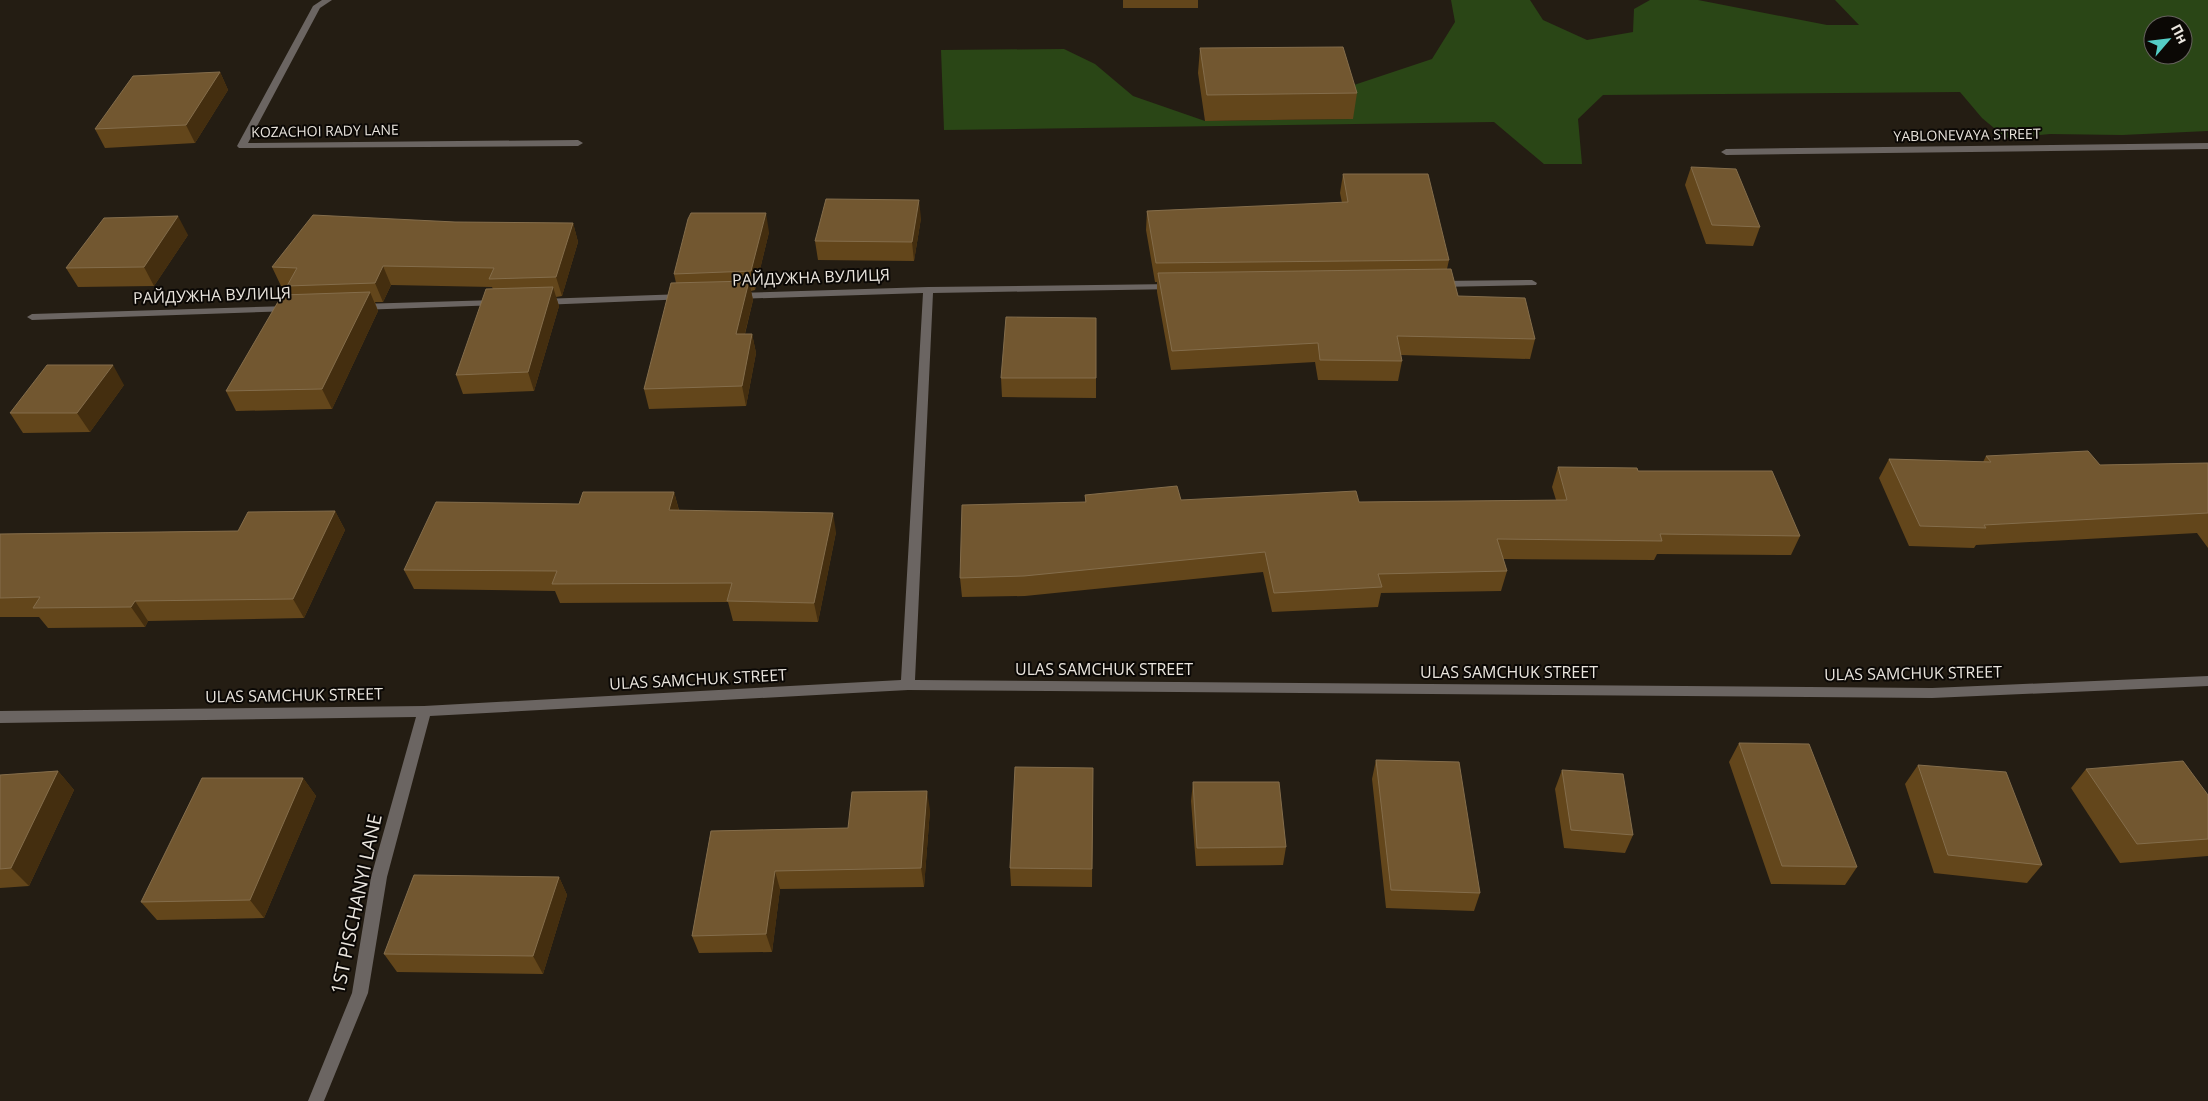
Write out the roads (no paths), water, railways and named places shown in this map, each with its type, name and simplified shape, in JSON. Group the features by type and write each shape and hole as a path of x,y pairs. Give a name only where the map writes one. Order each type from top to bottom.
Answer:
{"street":[{"name":"KOZACHOI RADY LANE","path":"328,0 317,6 242,146 578,143"},
{"name":"YABLONEVAYA STREET","path":"1726,152 2208,146"},
{"path":"1423,284 1532,283"},
{"name":"РАЙДУЖНА ВУЛИЦЯ","path":"728,296 928,290 1185,287"},
{"path":"908,685 928,290"},
{"path":"529,302 699,297"},
{"path":"350,307 510,302"},
{"name":"РАЙДУЖНА ВУЛИЦЯ","path":"32,317 300,309"},
{"name":"ULAS SAMCHUK STREET","path":"0,717 424,711 908,685 1932,693 2208,681"},
{"name":"1ST PISCHANYI LANE","path":"316,1101 360,993 379,877 424,711"}]}
